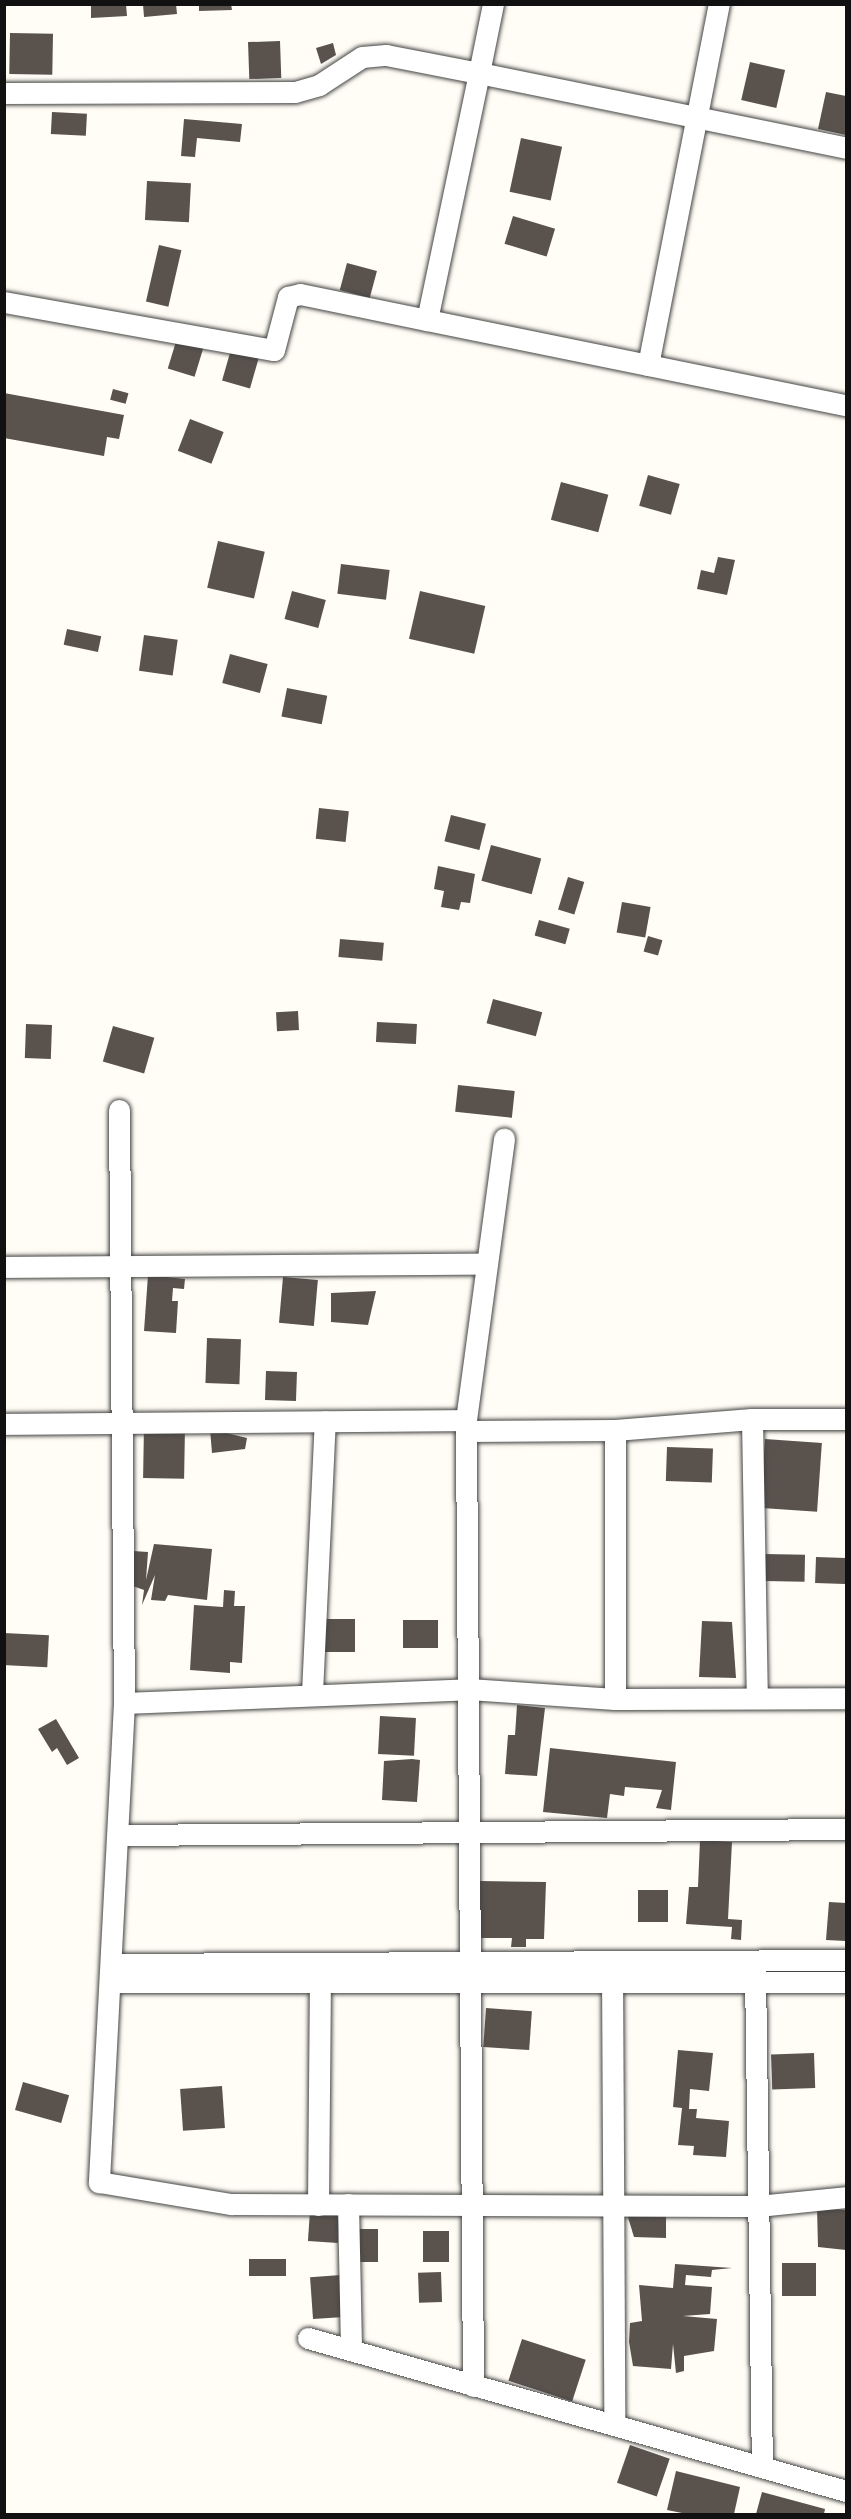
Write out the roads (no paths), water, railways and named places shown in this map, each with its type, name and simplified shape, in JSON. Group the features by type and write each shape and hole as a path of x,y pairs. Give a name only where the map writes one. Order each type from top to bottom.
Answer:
{"street":[{"path":"427,320 493,4"},
{"path":"648,365 720,4"},
{"path":"4,93 294,92 319,85 362,57 386,55 846,148"},
{"path":"4,302 274,350 288,297 300,294 846,405"},
{"path":"120,1110 124,1703 112,1973 99,2182 231,2204 473,2207 758,2206 846,2196"},
{"path":"473,2386 473,1972 467,1426 504,1139"},
{"path":"4,1267 487,1264"},
{"path":"4,1424 325,1421 615,1430 752,1419 846,1419"},
{"path":"752,1419 757,1698"},
{"path":"312,1693 325,1421"},
{"path":"615,1430 615,1699"},
{"path":"124,1703 312,1693 469,1689 615,1699 846,1698"},
{"path":"118,1835 846,1828"},
{"path":"112,1973 612,1971 755,1960 846,1960"},
{"path":"755,1960 762,2467"},
{"path":"612,1971 756,1982 846,1982"},
{"path":"612,1971 614,2425"},
{"path":"318,2205 320,1972"},
{"path":"348,2204 351,2350"},
{"path":"308,2338 846,2491"}]}
